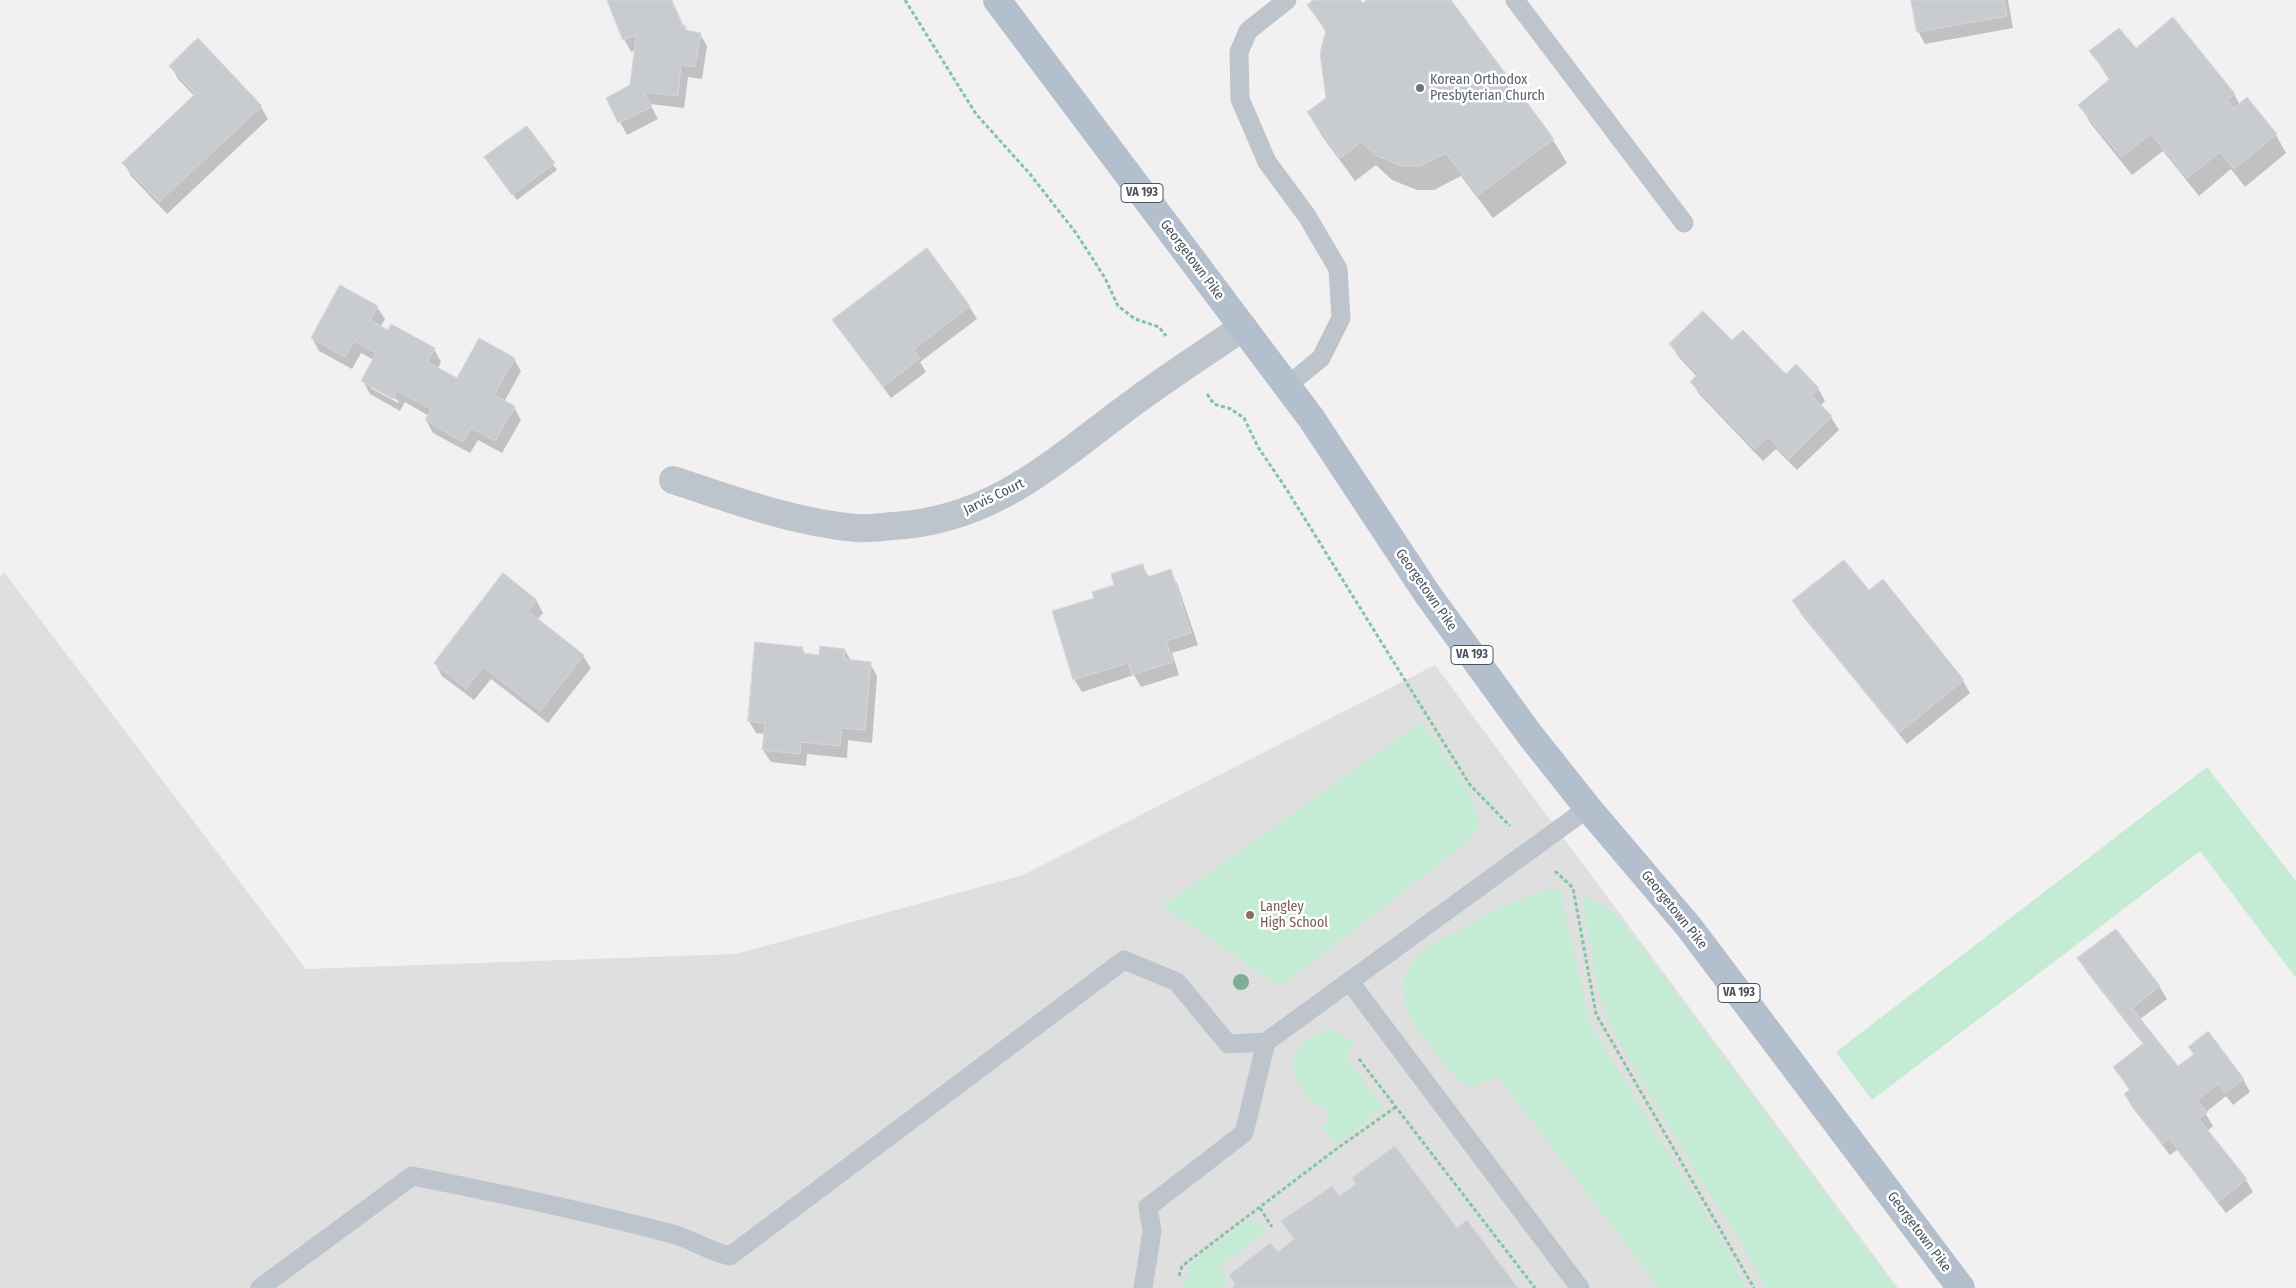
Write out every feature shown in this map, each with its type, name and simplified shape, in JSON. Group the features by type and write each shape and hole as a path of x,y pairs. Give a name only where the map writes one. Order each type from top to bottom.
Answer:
{"main road":[{"name":"Georgetown Pike","path":"997,0 1311,418 1428,595 1530,735 1588,808 1689,927 1961,1288"}],"street":[{"name":"Jarvis Court","path":"673,480 768,512 809,522 858,528 913,525 963,514 1009,493 1035,476 1138,399 1243,327"}],"lane":[{"path":"1287,0 1248,31 1239,52 1240,99 1267,162 1307,216 1338,269 1340,318 1321,358 1287,386"},
{"path":"1515,0 1684,222"},
{"path":"260,1288 412,1176 580,1210 678,1235 710,1251 730,1256 1124,960 1177,982 1228,1044 1266,1042 1588,808"},
{"path":"1350,982 1580,1288"},
{"path":"1143,1288 1152,1231 1148,1207 1244,1133 1266,1042"}],"path":[{"path":"905,0 976,114 1030,174 1076,233 1105,278 1118,306 1135,319 1159,327 1188,365 1214,404 1231,409 1244,418 1258,447 1287,490 1470,785 1573,888 1596,1014 1754,1288"},
{"path":"1359,1059 1535,1288"},
{"path":"1178,1281 1182,1266 1339,1147 1396,1107"},
{"path":"1260,1208 1272,1227"}],"shaded area":[{"name":"Langley High School","path":"4,572 306,969 736,954 1023,875 1435,665 1898,1288 0,1288 0,576"}],"green space":[{"path":"1421,722 1455,771 1472,800 1479,824 1462,846 1280,987 1162,906"},
{"path":"2207,767 2296,881 2296,978 2200,851 1872,1100 1836,1052"},
{"path":"1559,888 1590,1024 1722,1242 1746,1288 1659,1288 1497,1075 1486,1082 1474,1086 1461,1082 1429,1045 1408,1013 1403,993 1404,980 1415,960 1428,947 1504,906 1532,895"},
{"path":"1582,895 1603,904 1624,924 1896,1288 1765,1288 1738,1236 1703,1184 1612,1029 1599,995"},
{"path":"1329,1030 1353,1040 1346,1057 1384,1108 1335,1144 1321,1126 1331,1116 1320,1104 1316,1107 1304,1092 1294,1074 1293,1066 1297,1051 1302,1045 1314,1036"},
{"path":"1247,1221 1260,1223 1266,1230 1219,1268 1228,1280 1220,1288 1182,1288 1191,1263"}],"building":[{"path":"607,0 671,0 682,24 679,25 686,26 685,30 701,33 695,67 681,65 678,96 644,92 652,107 618,123 606,98 630,85 636,35 623,40"},
{"name":"Korean Orthodox Presbyterian Church","path":"1314,0 1360,0 1363,3 1367,0 1451,0 1554,139 1478,195 1446,153 1420,166 1402,166 1377,156 1361,142 1340,158 1307,112 1326,98 1320,53 1326,30 1307,5"},
{"path":"1911,0 2004,0 2007,16 1917,32"},
{"path":"2173,17 2235,94 2227,100 2234,108 2247,97 2277,134 2234,169 2220,152 2187,178 2151,134 2121,157 2078,105 2111,78 2089,51 2119,28 2136,48"},
{"path":"198,38 262,106 159,202 122,163 195,94 169,66"},
{"path":"527,126 555,163 512,195 484,157"},
{"path":"927,248 970,306 913,350 920,358 883,387 832,320"},
{"path":"340,285 378,306 370,320 388,330 391,324 435,348 427,362 457,378 479,338 515,358 494,395 515,406 495,441 471,428 463,442 425,420 431,409 397,391 393,399 361,381 376,353 354,341 345,357 311,338"},
{"path":"1703,311 1732,340 1743,330 1786,374 1796,364 1819,388 1811,395 1832,416 1789,459 1768,437 1755,449 1690,382 1698,374 1669,344"},
{"path":"1844,560 1869,590 1883,579 1964,680 1899,733 1792,601"},
{"path":"1143,564 1147,577 1171,569 1191,633 1166,641 1173,662 1132,675 1128,663 1073,680 1052,611 1094,598 1092,592 1114,585 1111,574"},
{"path":"503,573 537,600 528,611 584,655 540,711 483,667 466,689 434,663"},
{"path":"755,642 803,647 802,653 819,655 820,646 845,649 844,659 871,662 865,730 842,728 840,746 801,742 800,754 762,750 765,723 748,721"},
{"path":"2116,929 2160,986 2132,1008 2178,1066 2194,1054 2188,1047 2208,1031 2244,1079 2225,1093 2218,1084 2197,1100 2207,1113 2199,1119 2247,1179 2218,1202 2169,1138 2162,1144 2124,1094 2130,1089 2113,1067 2144,1043 2077,958"},
{"path":"1395,1146 1457,1228 1467,1220 1518,1288 1231,1288 1235,1284 1229,1275 1270,1243 1278,1252 1294,1239 1281,1221 1332,1186 1339,1196 1356,1184 1352,1178"}],"place":[{"name":"Korean Orthodox Presbyterian Church","path":"1420,88"},
{"name":"Langley High School","path":"1250,915"}]}
